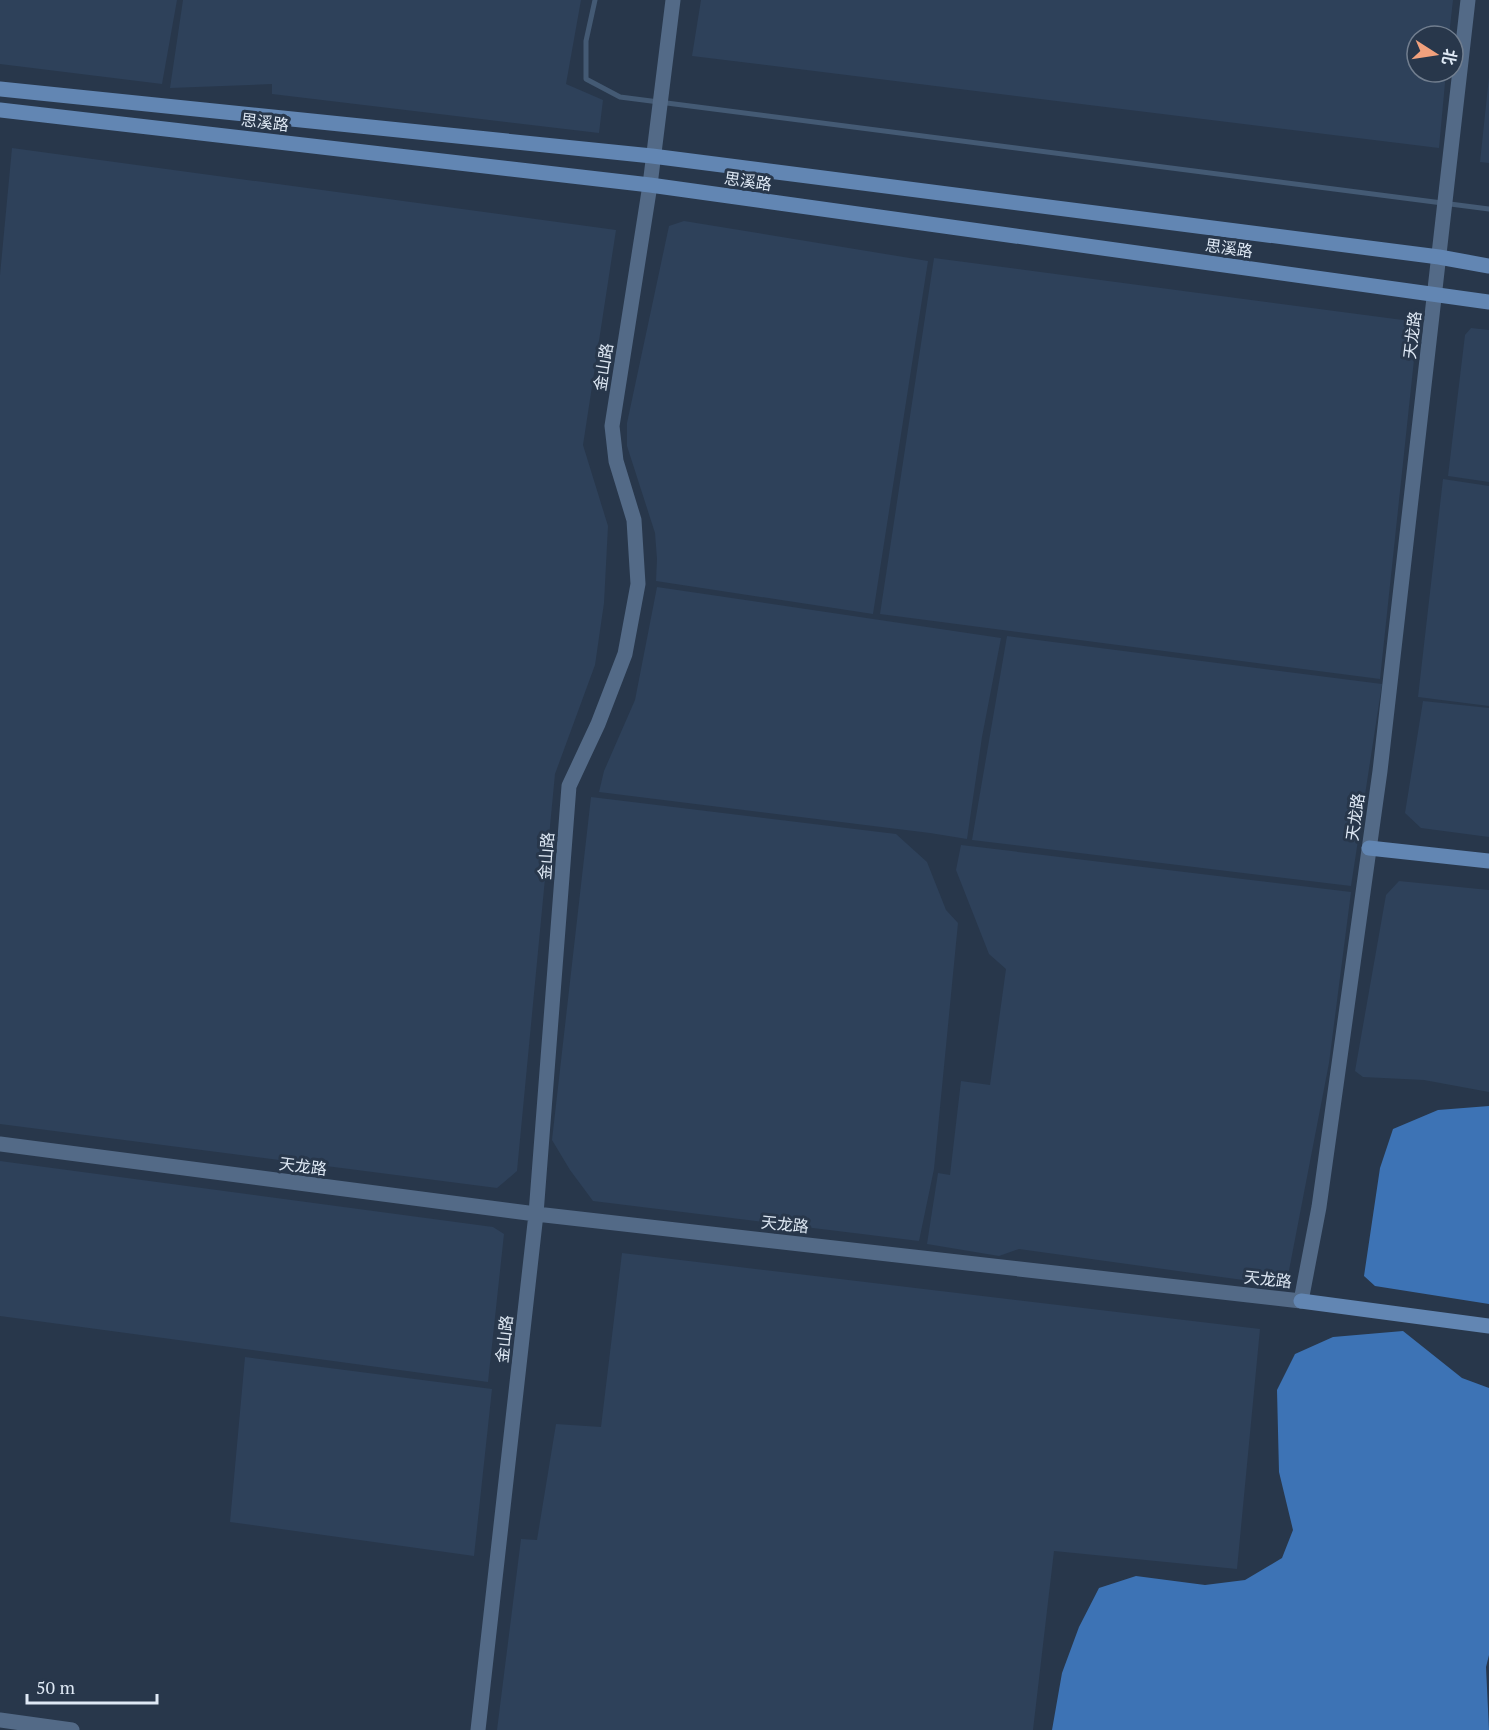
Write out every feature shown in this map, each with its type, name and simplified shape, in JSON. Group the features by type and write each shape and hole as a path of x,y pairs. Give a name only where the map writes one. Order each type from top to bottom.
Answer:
{"street":[{"name":"金山路","path":"478,1730 536,1214 569,786 598,724 625,654 638,584 634,520 616,461 612,426 650,185 673,0"},
{"name":"天龙路","path":"0,1144 536,1214 1301,1301 1319,1207 1380,771 1468,0"},
{"name":"思溪路","path":"0,89 652,156 1439,257 1489,266"},
{"name":"思溪路","path":"0,110 650,185 1489,302"},
{"path":"1369,848 1489,861"},
{"path":"1301,1301 1489,1326"},
{"path":"0,1720 72,1730"}],"shaded area":[{"path":"0,0 177,0 162,84 0,64"},
{"path":"183,0 581,0 566,84 603,100 599,133 272,94 272,84 170,88"},
{"path":"701,0 1453,0 1450,24 1405,24 1405,84 1445,84 1439,148 692,56"},
{"path":"1489,77 1489,163 1480,162"},
{"path":"12,148 616,230 583,445 608,526 604,603 595,665 555,774 517,1171 497,1188 0,1124 0,275"},
{"path":"684,221 928,261 873,614 656,581 655,533 627,446 627,423 669,226"},
{"path":"934,258 1418,322 1380,679 880,614"},
{"path":"1471,328 1489,330 1489,482 1448,476 1465,335"},
{"path":"1443,479 1489,486 1489,706 1418,697"},
{"path":"657,587 1001,638 982,737 967,839 599,792 604,771 635,700"},
{"path":"1007,636 1382,684 1351,886 972,840"},
{"path":"1423,701 1489,708 1489,837 1421,828 1405,813"},
{"path":"591,797 896,834 927,862 946,910 958,923 934,1169 919,1241 593,1201 570,1170 552,1140"},
{"path":"961,845 1351,892 1329,1063 1286,1286 1019,1249 999,1256 927,1244 938,1173 950,1175 961,1081 990,1085 1006,969 989,954 956,870"},
{"path":"1399,881 1489,890 1489,1092 1424,1080 1363,1077 1355,1071 1386,895"},
{"path":"1489,1106 1489,1304 1375,1286 1364,1276 1380,1168 1393,1129 1438,1110"},
{"path":"0,1161 493,1227 504,1234 488,1382 0,1316"},
{"path":"622,1253 1260,1329 1237,1569 1054,1551 1033,1730 497,1730 521,1539 537,1540 556,1424 601,1427"},
{"path":"1403,1331 1462,1378 1489,1388 1489,1655 1486,1667 1489,1730 1052,1730 1062,1673 1079,1627 1099,1588 1136,1576 1205,1585 1245,1580 1282,1558 1293,1530 1279,1472 1277,1390 1295,1354 1333,1337"},
{"path":"245,1357 492,1389 474,1556 230,1522"}],"waterway":[{"path":"595,0 586,41 586,79 620,97 1489,209"}]}
